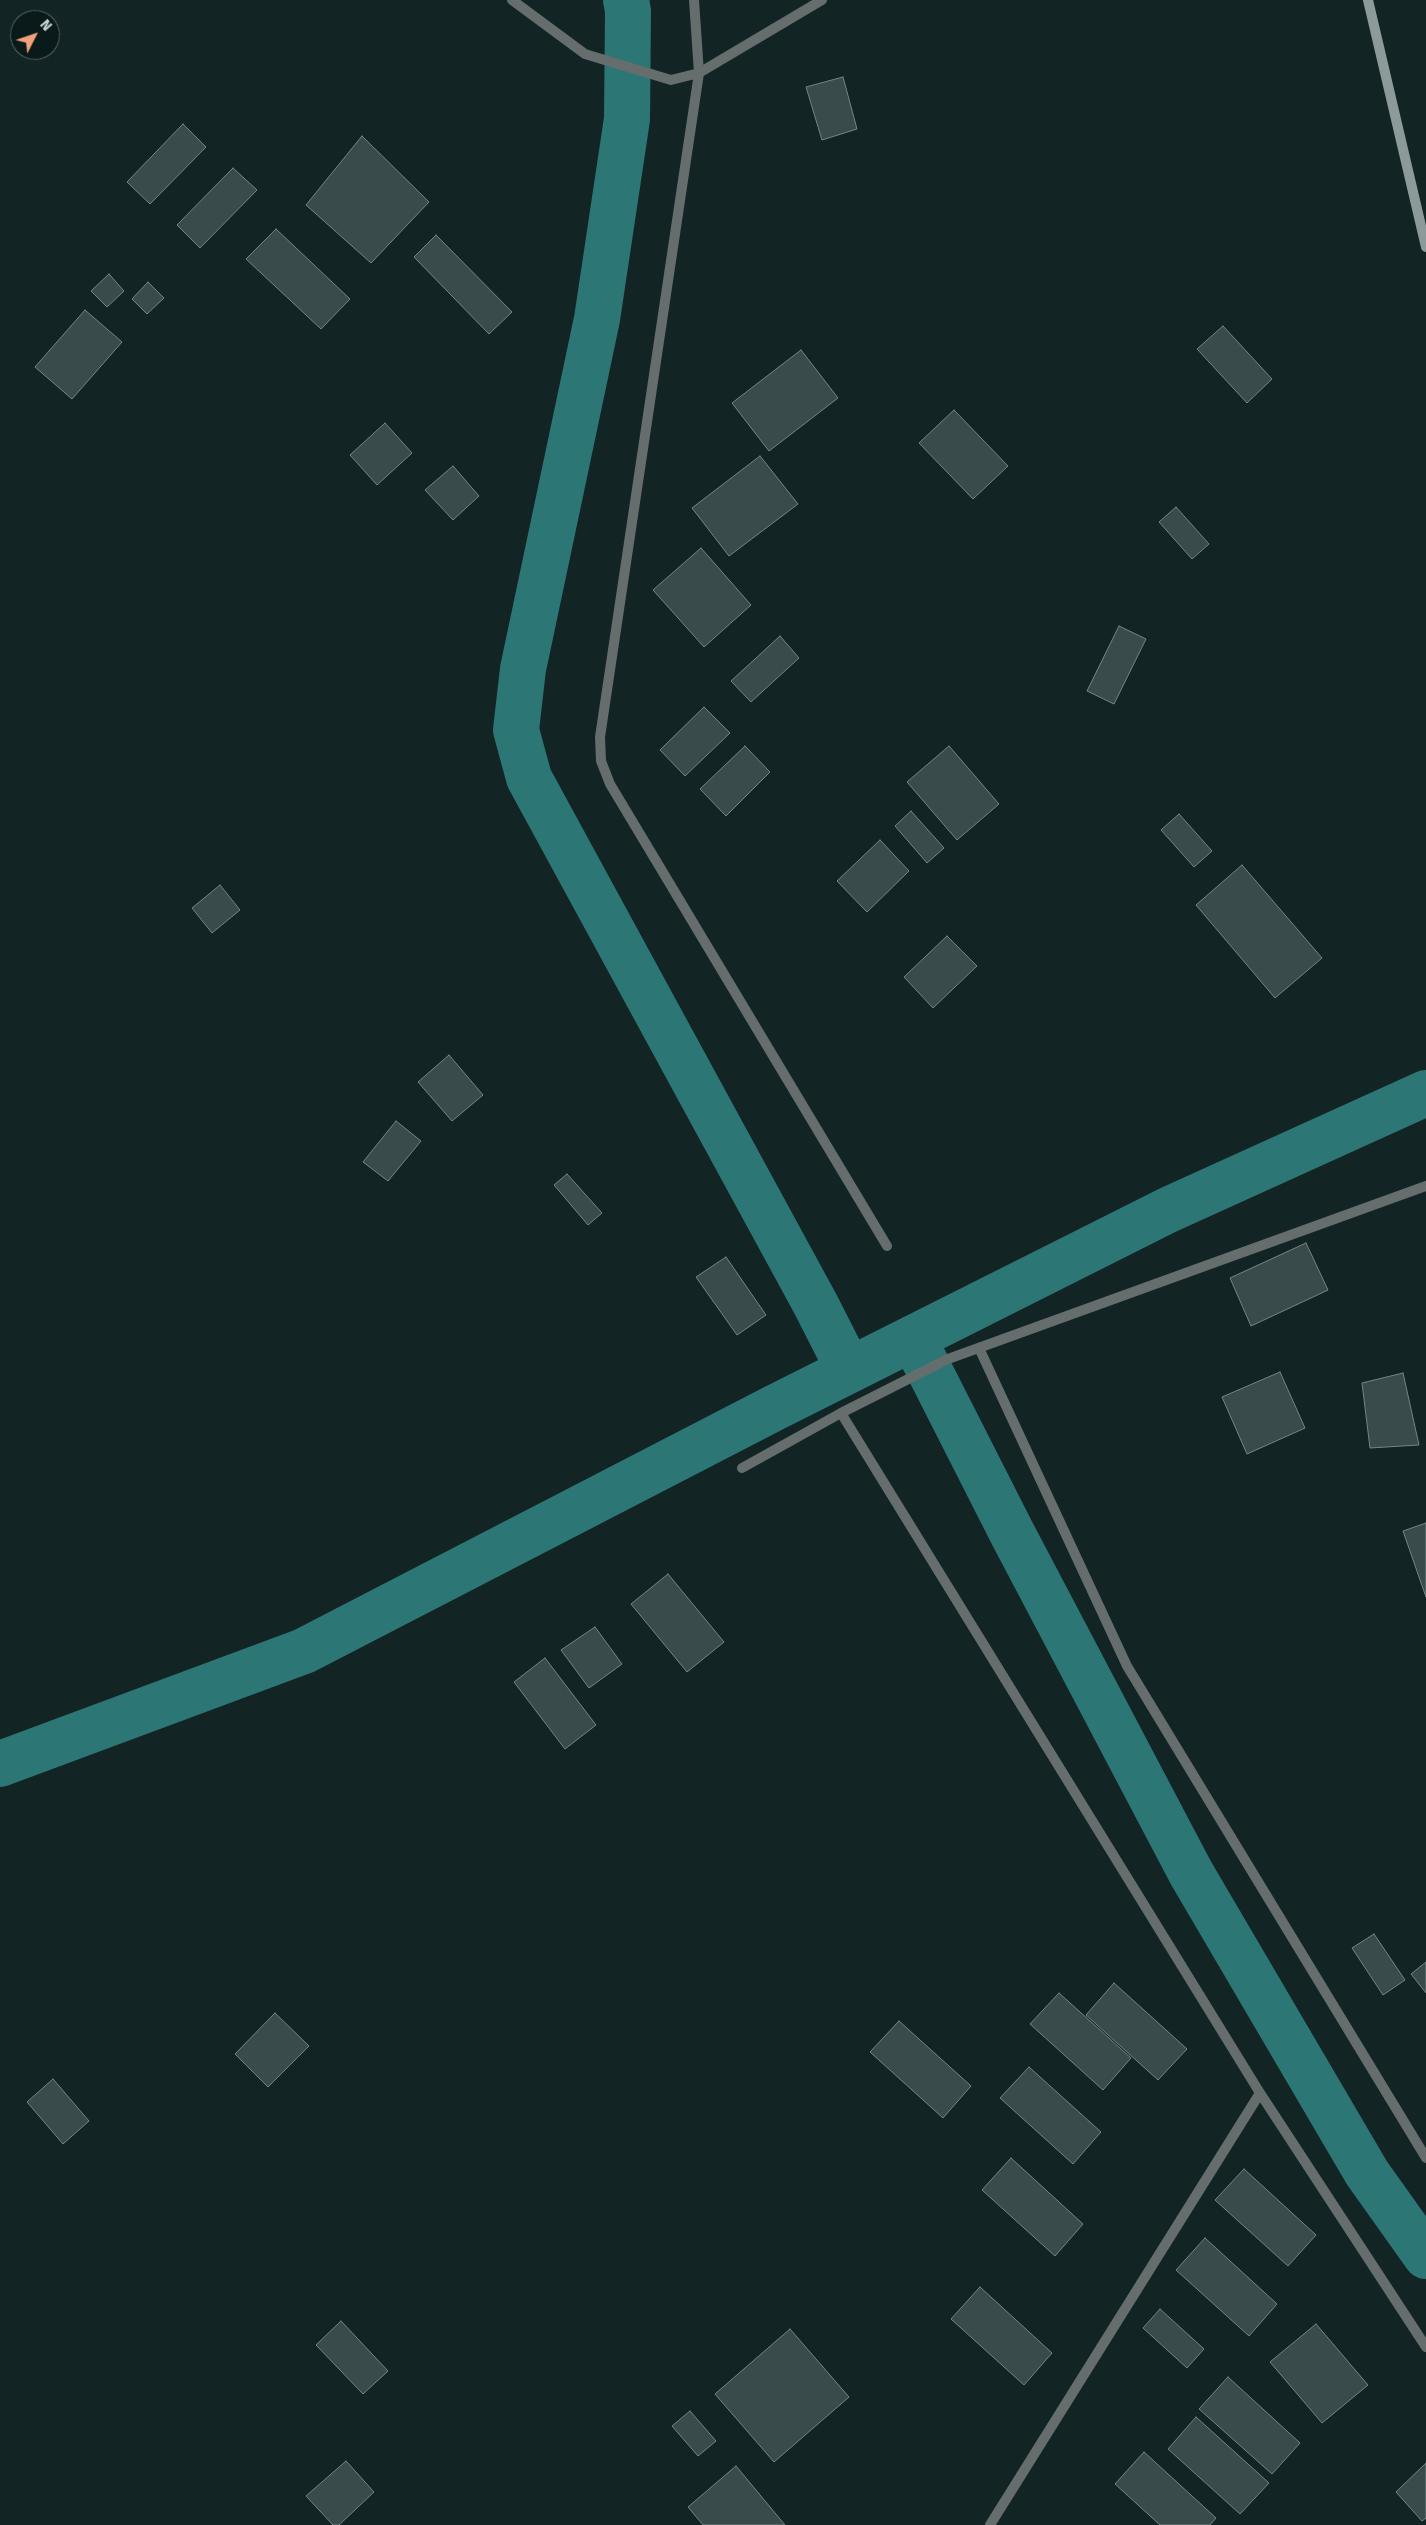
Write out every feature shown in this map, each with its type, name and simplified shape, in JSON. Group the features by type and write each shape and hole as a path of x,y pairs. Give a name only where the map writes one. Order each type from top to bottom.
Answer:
{"street":[{"path":"512,0 585,54 671,80 699,73 822,0"},
{"path":"694,0 699,73 601,728 601,761 610,784 887,1246"},
{"path":"1368,0 1426,247"},
{"path":"742,1468 948,1359 1426,1186"},
{"path":"979,1348 1127,1666 1426,2158"},
{"path":"841,1414 1260,2093 1426,2347"},
{"path":"990,2525 1260,2093"}],"building":[{"path":"843,77 857,129 822,140 806,87"},
{"path":"183,124 206,147 150,204 127,182"},
{"path":"362,136 429,202 371,263 306,205"},
{"path":"233,168 257,190 200,248 177,225"},
{"path":"276,229 350,299 321,329 246,259"},
{"path":"436,235 512,312 489,334 414,257"},
{"path":"109,274 124,291 107,307 91,291"},
{"path":"148,282 164,298 147,314 132,299"},
{"path":"85,310 122,342 72,399 35,367"},
{"path":"1223,326 1272,379 1247,403 1197,349"},
{"path":"801,350 838,398 769,451 732,403"},
{"path":"954,410 1008,466 973,499 919,443"},
{"path":"385,423 412,453 377,485 350,455"},
{"path":"760,456 798,504 729,556 692,508"},
{"path":"453,466 479,496 453,520 425,490"},
{"path":"1176,507 1209,544 1192,559 1159,522"},
{"path":"701,548 751,605 704,647 653,590"},
{"path":"1119,626 1146,639 1114,704 1087,691"},
{"path":"780,636 799,658 751,702 731,681"},
{"path":"704,707 730,733 685,776 660,750"},
{"path":"745,746 770,772 726,816 700,789"},
{"path":"949,746 999,804 957,840 907,782"},
{"path":"911,811 944,848 927,863 895,826"},
{"path":"1179,814 1212,851 1194,867 1161,830"},
{"path":"880,840 909,871 867,912 837,881"},
{"path":"1242,865 1322,958 1275,998 1196,905"},
{"path":"220,885 240,910 212,933 192,908"},
{"path":"947,936 977,966 933,1008 904,977"},
{"path":"449,1055 483,1095 452,1121 418,1082"},
{"path":"396,1121 421,1141 388,1181 363,1162"},
{"path":"567,1174 602,1213 588,1225 554,1185"},
{"path":"1306,1243 1328,1290 1251,1326 1230,1278"},
{"path":"726,1257 766,1315 737,1335 696,1277"},
{"path":"1280,1372 1305,1428 1247,1454 1222,1397"},
{"path":"1403,1373 1419,1445 1370,1448 1362,1383"},
{"path":"1426,1523 1426,1597 1403,1531"},
{"path":"668,1574 724,1642 687,1672 631,1604"},
{"path":"595,1627 622,1664 589,1688 561,1650"},
{"path":"545,1658 596,1725 565,1749 514,1682"},
{"path":"1374,1934 1405,1980 1383,1995 1352,1948"},
{"path":"1426,1962 1426,1993 1411,1974"},
{"path":"1114,1983 1187,2049 1158,2080 1086,2015"},
{"path":"1059,1993 1131,2058 1103,2090 1030,2024"},
{"path":"275,2013 309,2046 268,2087 235,2054"},
{"path":"899,2021 971,2086 943,2118 870,2052"},
{"path":"1029,2067 1101,2132 1073,2164 1000,2098"},
{"path":"53,2079 89,2121 63,2144 27,2102"},
{"path":"1011,2158 1083,2224 1055,2256 982,2190"},
{"path":"1244,2169 1316,2235 1288,2266 1215,2200"},
{"path":"1205,2238 1277,2304 1249,2336 1176,2270"},
{"path":"980,2287 1052,2353 1024,2385 951,2319"},
{"path":"1160,2309 1204,2349 1187,2368 1143,2328"},
{"path":"341,2321 388,2371 363,2394 316,2345"},
{"path":"1316,2324 1368,2385 1322,2423 1270,2362"},
{"path":"790,2329 849,2397 774,2462 715,2394"},
{"path":"1228,2377 1300,2443 1272,2474 1199,2409"},
{"path":"690,2411 716,2441 698,2456 672,2426"},
{"path":"1196,2417 1269,2483 1240,2514 1168,2449"},
{"path":"1144,2452 1216,2518 1210,2525 1160,2525 1115,2484"},
{"path":"346,2461 374,2492 339,2525 333,2525 306,2496"},
{"path":"1426,2463 1426,2518 1422,2521 1396,2492"},
{"path":"736,2466 785,2525 703,2525 688,2507"}],"waterway":[{"path":"626,0 628,11 627,119 597,319 523,669 516,730 529,778 816,1305 849,1370"},
{"path":"0,1764 304,1651 774,1408 1168,1210 1426,1093"},
{"path":"913,1338 1012,1533 1191,1873 1367,2173 1426,2256"}]}
